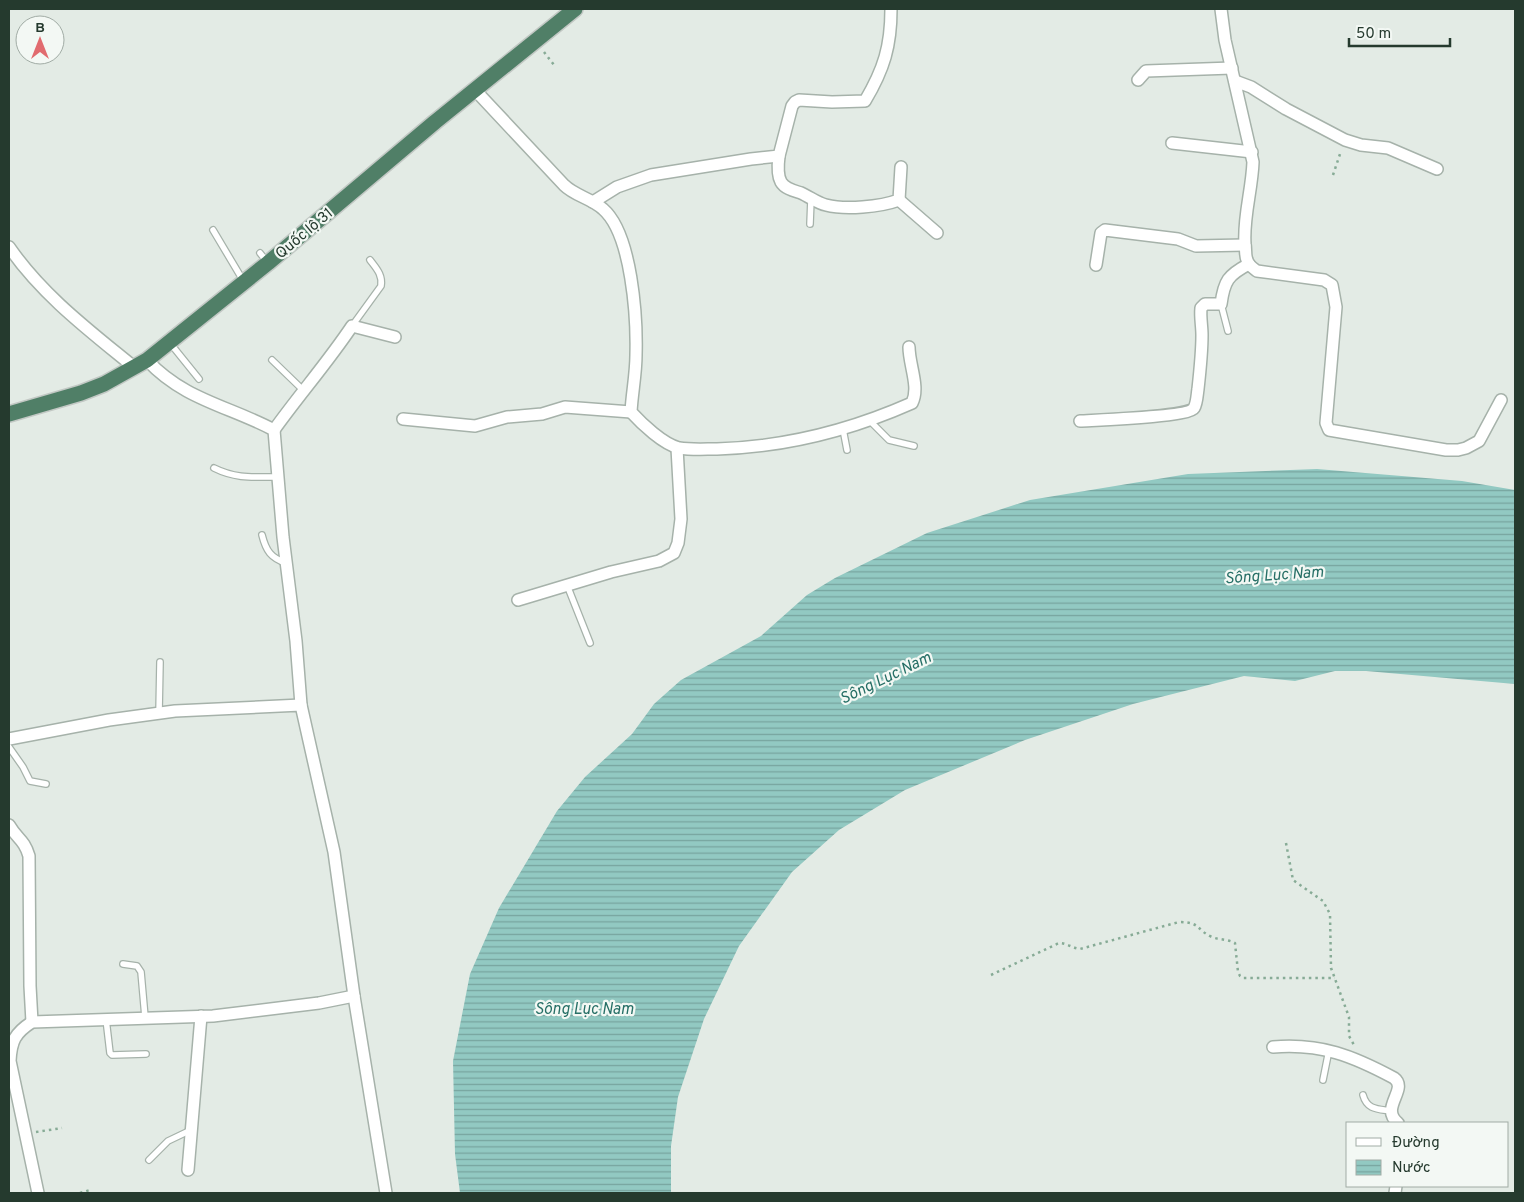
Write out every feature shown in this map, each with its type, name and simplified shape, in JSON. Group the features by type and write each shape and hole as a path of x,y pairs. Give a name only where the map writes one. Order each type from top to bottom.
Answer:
{"highway":[{"name":"Quốc lộ 31","path":"9,414 81,393 104,384 141,364 170,343 244,282 264,258 576,9"}],"street":[{"path":"891,9 887,54 883,67 865,101 832,102 806,100 795,102 791,110 778,166 780,181 784,186 827,206 879,206 899,200"},
{"path":"1221,9 1225,40 1252,152 1252,175 1246,211 1246,259 1257,271 1310,277 1329,281 1332,285 1336,306 1326,423 1329,430 1421,446 1458,450 1474,445 1479,441 1501,400"},
{"path":"1138,80 1142,74 1151,70 1232,68"},
{"path":"1235,81 1345,140 1361,145 1388,148 1437,169"},
{"path":"475,90 571,192 603,209 614,224 622,242 637,328 630,412"},
{"path":"1172,143 1252,152"},
{"path":"592,202 616,187 651,175 779,156"},
{"path":"899,200 901,167"},
{"path":"899,200 937,233"},
{"path":"1096,265 1101,233 1105,230 1178,239 1196,246 1245,245"},
{"path":"9,248 54,300 141,364 157,371 180,388 274,430"},
{"path":"1080,421 1181,414 1192,411 1196,402 1200,369 1201,308 1205,304 1221,304 1224,285 1236,271 1249,264"},
{"path":"386,1193 354,996 334,852 301,705 274,430 303,390 321,371 352,326 395,337"},
{"path":"403,419 475,426 507,417 542,414 565,407 630,412 650,432 677,448 758,446 843,429 912,403 915,398 915,388 909,347"},
{"path":"518,600 659,561 674,553 678,543 681,519 677,448"},
{"path":"9,743 109,720 159,714 301,705"},
{"path":"9,825 13,833 23,840 29,856 32,1022"},
{"path":"38,1193 12,1091 10,1044 20,1029 32,1022 213,1016 354,996"},
{"path":"188,1170 193,1129 201,1016"},
{"path":"1273,1047 1285,1046 1329,1050 1364,1062 1394,1078 1399,1082 1391,1111 1397,1122"}],"lane":[{"path":"810,224 811,199"},
{"path":"213,230 244,282"},
{"path":"352,326 381,286 380,274 370,260"},
{"path":"1221,304 1228,331"},
{"path":"170,343 199,379"},
{"path":"272,360 303,390"},
{"path":"869,420 890,440 914,446"},
{"path":"843,429 847,450"},
{"path":"214,468 232,476 278,477"},
{"path":"262,535 268,553 275,559 286,563"},
{"path":"568,585 590,643"},
{"path":"159,714 160,662"},
{"path":"9,743 30,781 46,784"},
{"path":"123,964 137,966 141,972 145,1017"},
{"path":"106,1019 110,1053 112,1055 146,1054"},
{"path":"1322,1080 1329,1050"},
{"path":"1363,1096 1366,1104 1369,1106 1391,1111"},
{"path":"149,1160 168,1141 193,1129"}],"path":[{"path":"1333,175 1345,140"},
{"path":"1286,842 1293,880 1323,901 1330,914 1331,968 1349,1017 1349,1036 1364,1062"},
{"path":"991,975 1059,943 1068,944 1080,949 1179,922 1195,924 1212,937 1235,943 1238,972 1243,978 1335,978"},
{"path":"24,1134 62,1128"},
{"path":"80,1193 90,1190"}],"water":[{"name":"Sông Lục Nam","path":"1317,469 1462,481 1515,490 1515,684 1366,671 1335,671 1295,681 1244,676 1133,704 1025,740 905,790 839,830 792,872 739,946 704,1019 678,1097 671,1146 671,1193 460,1193 455,1154 453,1061 470,974 499,908 557,811 585,777 632,734 654,704 681,680 761,636 807,595 835,578 927,533 1030,500 1188,474"}]}
